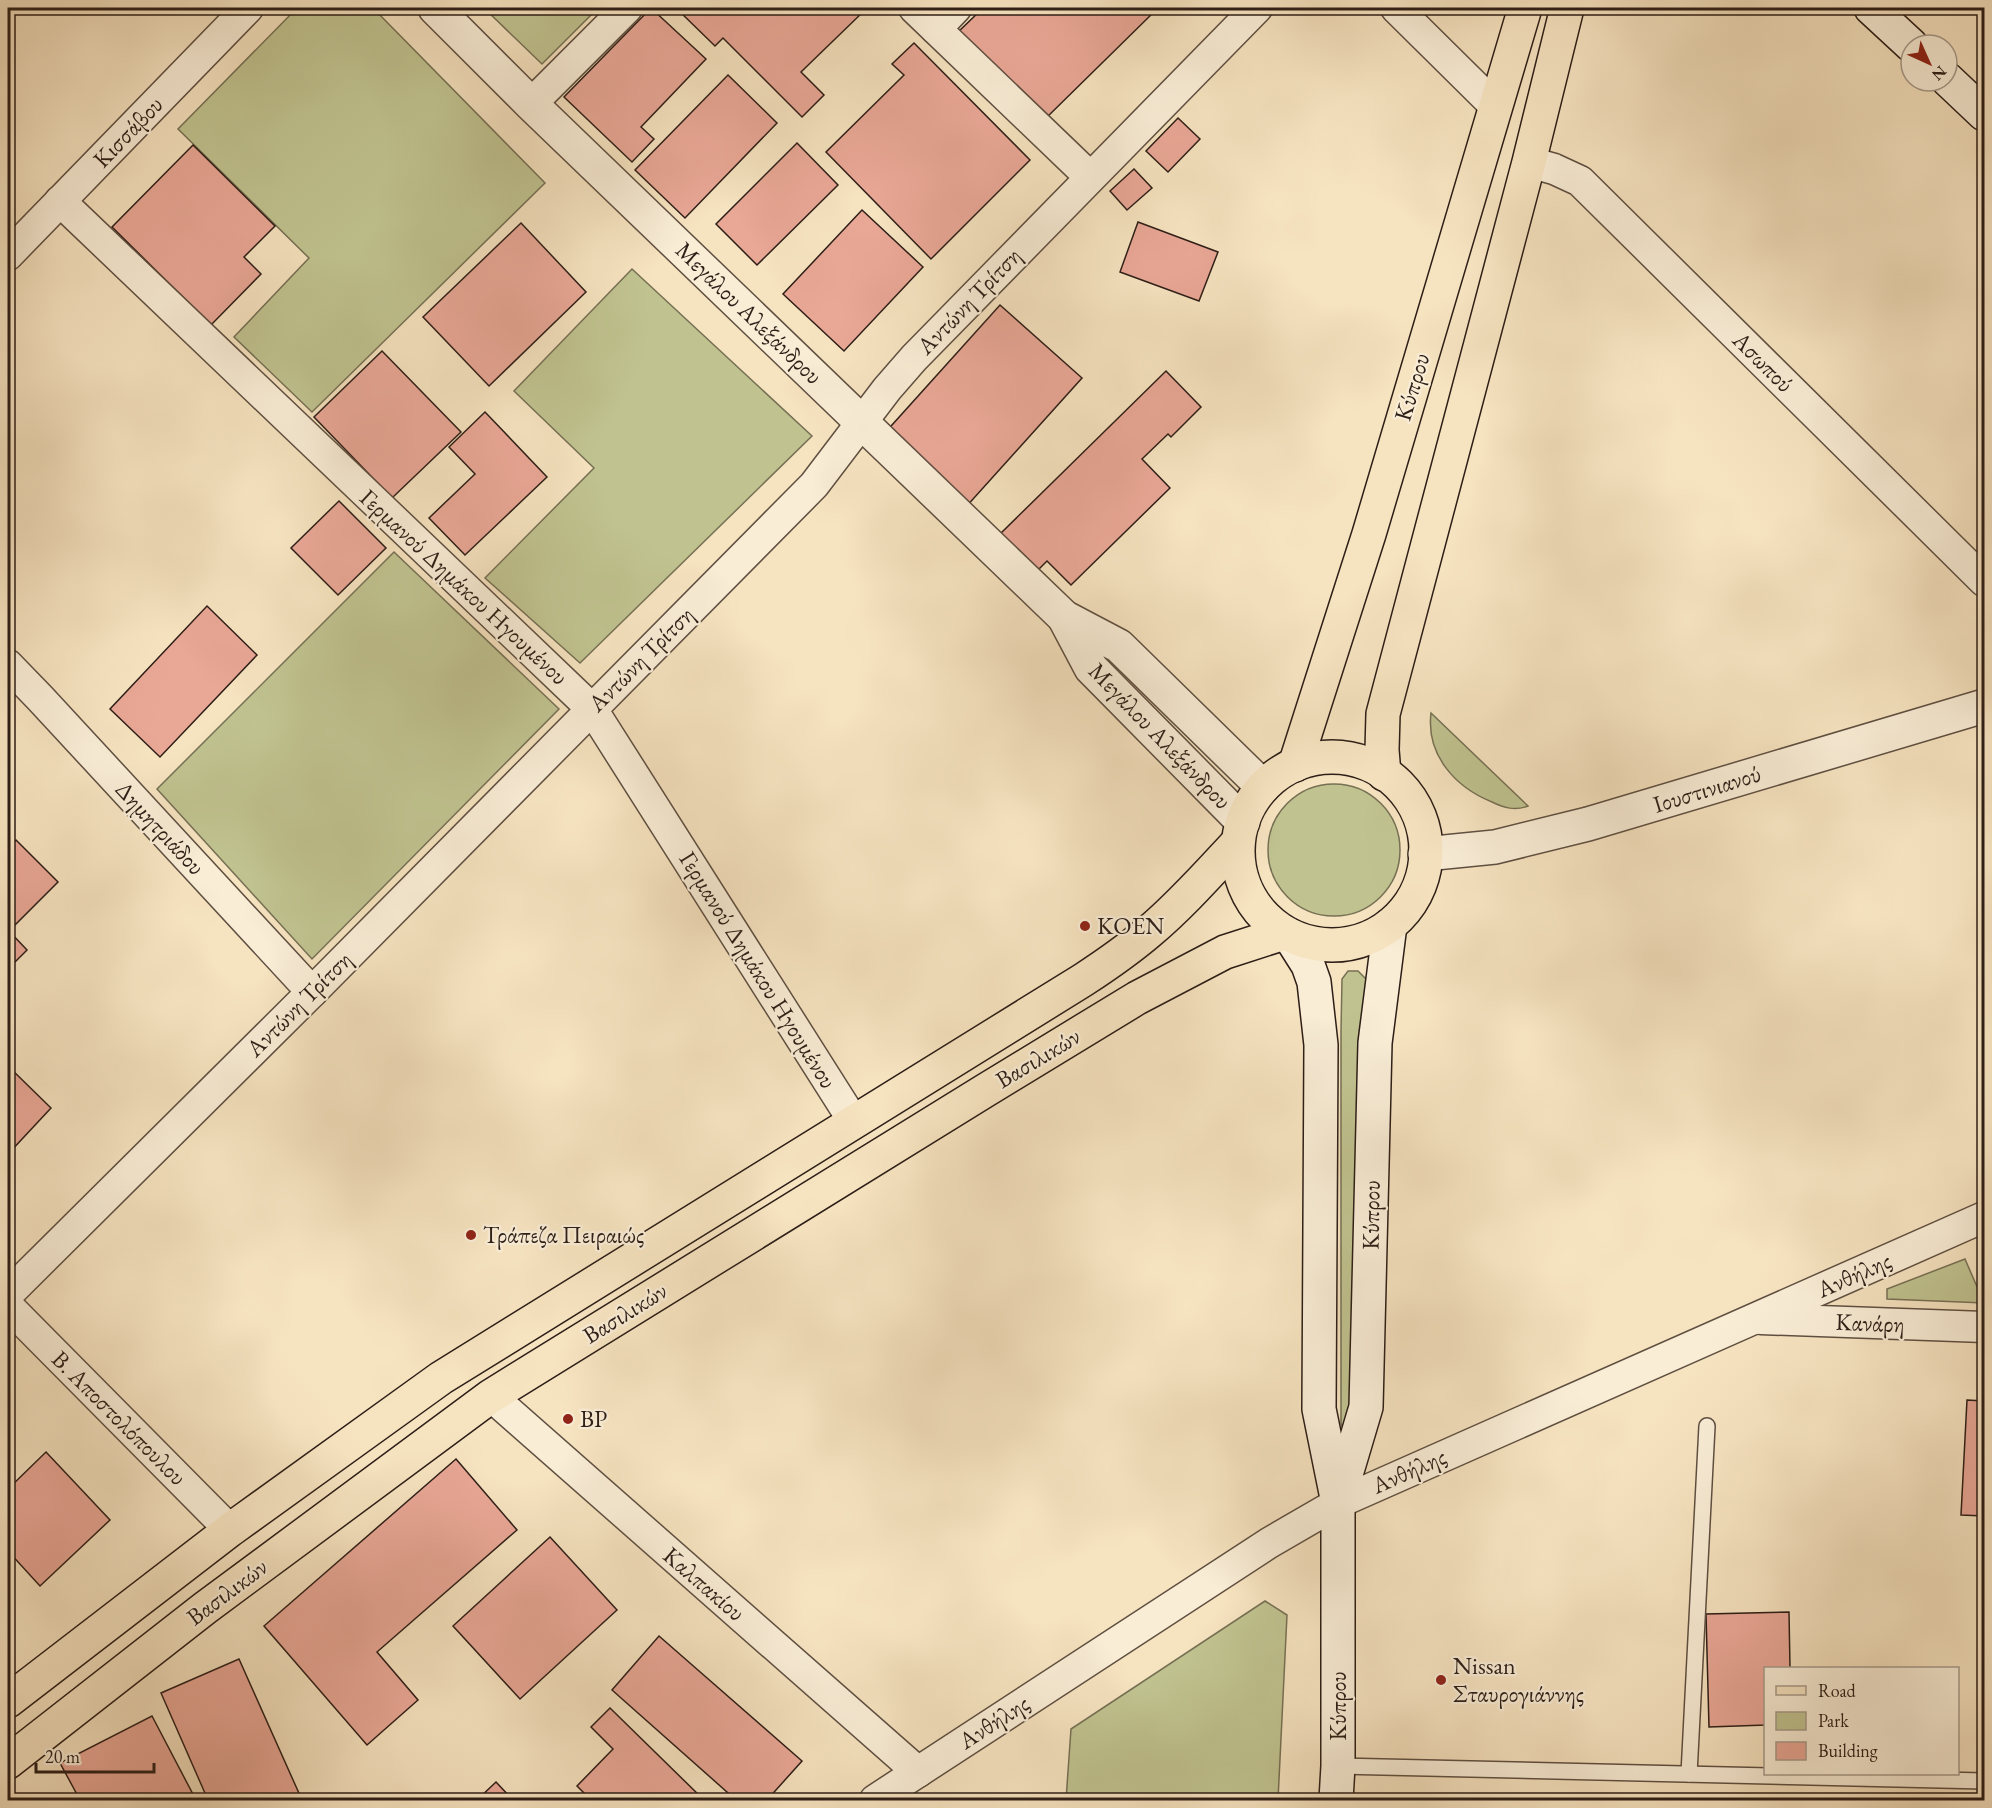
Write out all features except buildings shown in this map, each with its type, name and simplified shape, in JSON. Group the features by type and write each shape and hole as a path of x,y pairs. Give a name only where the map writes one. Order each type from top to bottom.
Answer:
{"main road":[{"name":"Κύπρου","path":"1295,765 1369,534 1525,8"},
{"path":"1384,774 1383,714 1529,162 1567,8"},
{"path":"1335,757 1361,762 1384,774 1405,792 1415,809 1424,834 1424,868 1416,893 1390,925 1367,938 1341,944 1314,944 1287,934 1265,918 1250,899 1239,866 1241,832 1248,809 1263,787 1278,774 1295,765 1321,758 1335,757"},
{"name":"Βασιλικών","path":"8,1701 230,1530 441,1378 1115,958 1152,930 1191,894 1241,832"},
{"name":"Βασιλικών","path":"8,1762 205,1608 491,1396 1137,998 1240,945 1287,934"}],"street":[{"name":"Κισσάβου","path":"8,255 248,8"},
{"name":"Μεγάλου Αλεξάνδρου","path":"435,8 531,104 1064,617 1119,646 1263,787"},
{"path":"531,104 627,8"},
{"path":"914,8 1090,177"},
{"path":"936,29 956,8"},
{"name":"Αντώνη Τρίτση","path":"8,1294 312,992 814,484 887,389 914,358 1257,8"},
{"path":"1396,8 1496,106"},
{"path":"1870,8 1899,34"},
{"path":"1959,90 1984,114"},
{"name":"Ασωπού","path":"1529,162 1554,169 1580,181 1984,581"},
{"name":"Γερμανού Δημάκου Ηγουμένου","path":"60,201 592,709 854,1122"},
{"name":"Μεγάλου Αλεξάνδρου","path":"1064,617 1091,668 1241,832"},
{"name":"Δημητριάδου","path":"8,665 312,992"},
{"name":"Ιουστινιανού","path":"1425,854 1495,847 1588,824 1984,706"},
{"name":"Κύπρου","path":"1338,1503 1366,1407 1375,1043 1390,925"},
{"name":"Κύπρου","path":"1287,934 1308,964 1314,982 1321,1046 1319,1409 1338,1503 1336,1800"},
{"name":"Ανθήλης","path":"875,1800 1269,1543 1338,1503 1984,1217"},
{"name":"Β. Αποστολόπουλου","path":"8,1306 230,1530"},
{"name":"Κανάρη","path":"1755,1319 1984,1327"},
{"name":"Καλπακίου","path":"491,1396 918,1772"}],"lane":[{"path":"1689,1774 1707,1426"},
{"path":"1338,1766 1984,1781"}],"green space":[{"path":"297,8 373,8 545,183 312,412 234,337 309,258 178,129"},
{"path":"484,8 598,8 542,64"},
{"path":"632,269 812,436 580,663 485,578 594,468 514,391"},
{"path":"394,552 559,709 312,959 157,789"},
{"path":"1431,713 1528,806 1514,809 1501,806 1479,796 1455,778 1438,756 1433,743"},
{"path":"1334,784 1359,789 1381,803 1395,825 1400,850 1395,875 1381,897 1359,911 1334,916 1309,911 1287,897 1273,875 1268,850 1273,825 1287,803 1309,789"},
{"path":"1348,971 1358,971 1366,979 1355,1201 1353,1424 1343,1428 1341,1424 1341,1032 1342,979"},
{"path":"1965,1259 1984,1303 1887,1299 1887,1289"},
{"path":"1265,1601 1287,1615 1278,1800 1066,1800 1071,1729"}],"place":[{"name":"KOEN","path":"1085,926"},
{"name":"Τράπεζα Πειραιώς","path":"471,1235"},
{"name":"BP","path":"568,1419"},
{"name":"Nissan Σταυρογιάννης","path":"1441,1680"}]}
